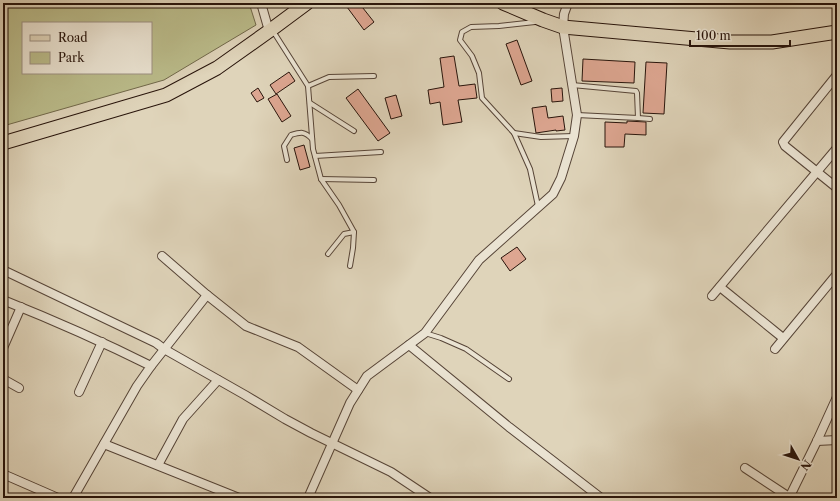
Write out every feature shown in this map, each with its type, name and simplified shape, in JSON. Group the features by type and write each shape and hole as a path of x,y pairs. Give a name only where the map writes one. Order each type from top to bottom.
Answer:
{"main road":[{"path":"3,143 166,95 217,68 307,3"},
{"path":"503,3 562,27 730,42 772,42 837,32"}],"street":[{"path":"260,3 271,30"},
{"path":"264,3 271,30"},
{"path":"308,498 350,402 367,376 425,333 479,260 552,194 561,178 574,136 577,115 562,27 564,14 568,3"},
{"path":"837,75 783,142 785,146 837,188"},
{"path":"712,296 837,148"},
{"path":"162,256 246,326 298,347 358,390"},
{"path":"3,270 156,343 311,433 392,472 430,498"},
{"path":"774,349 837,274"},
{"path":"720,287 783,338"},
{"path":"73,498 137,386 207,295"},
{"path":"3,300 102,342 151,366"},
{"path":"3,348 21,307"},
{"path":"79,392 102,342"},
{"path":"409,345 509,427 600,498"},
{"path":"3,379 19,388"},
{"path":"158,465 183,419 218,380"},
{"path":"745,468 789,497 837,397"},
{"path":"817,441 837,440"},
{"path":"104,444 239,498"},
{"path":"3,474 58,498"}],"lane":[{"path":"538,206 530,169 514,133 482,98 479,73 472,56 460,40 462,32 471,27 499,26 543,20"},
{"path":"271,30 308,86 313,149 321,179 354,232 350,266"},
{"path":"308,86 329,77 374,76"},
{"path":"572,85 636,91 638,118"},
{"path":"310,103 354,131"},
{"path":"577,115 650,119"},
{"path":"287,160 284,146 291,135 299,132 306,133 313,139"},
{"path":"514,133 541,137 574,136"},
{"path":"315,156 381,152"},
{"path":"321,179 374,180"},
{"path":"328,254 344,234 354,232"},
{"path":"425,333 466,349 509,379"}],"green space":[{"path":"3,3 249,3 256,25 164,80 3,126"}],"building":[{"path":"353,3 359,3 374,22 364,30 347,7"},
{"path":"517,40 532,81 521,85 506,44"},
{"path":"454,56 459,86 475,84 477,98 458,100 462,122 443,125 440,102 430,104 428,90 444,87 440,58"},
{"path":"583,59 635,62 634,83 582,81"},
{"path":"646,62 667,63 664,114 643,113"},
{"path":"289,72 295,81 276,94 270,85"},
{"path":"258,88 264,98 257,102 251,93"},
{"path":"562,88 563,101 552,102 551,89"},
{"path":"358,89 390,133 378,141 346,98"},
{"path":"277,94 291,116 282,122 268,99"},
{"path":"396,95 402,116 391,119 385,98"},
{"path":"546,106 548,118 563,116 565,130 536,133 532,108"},
{"path":"627,121 646,122 646,135 625,134 624,147 605,147 605,122 627,123"},
{"path":"304,145 310,167 300,170 294,148"},
{"path":"517,247 526,259 510,271 501,258"}]}
